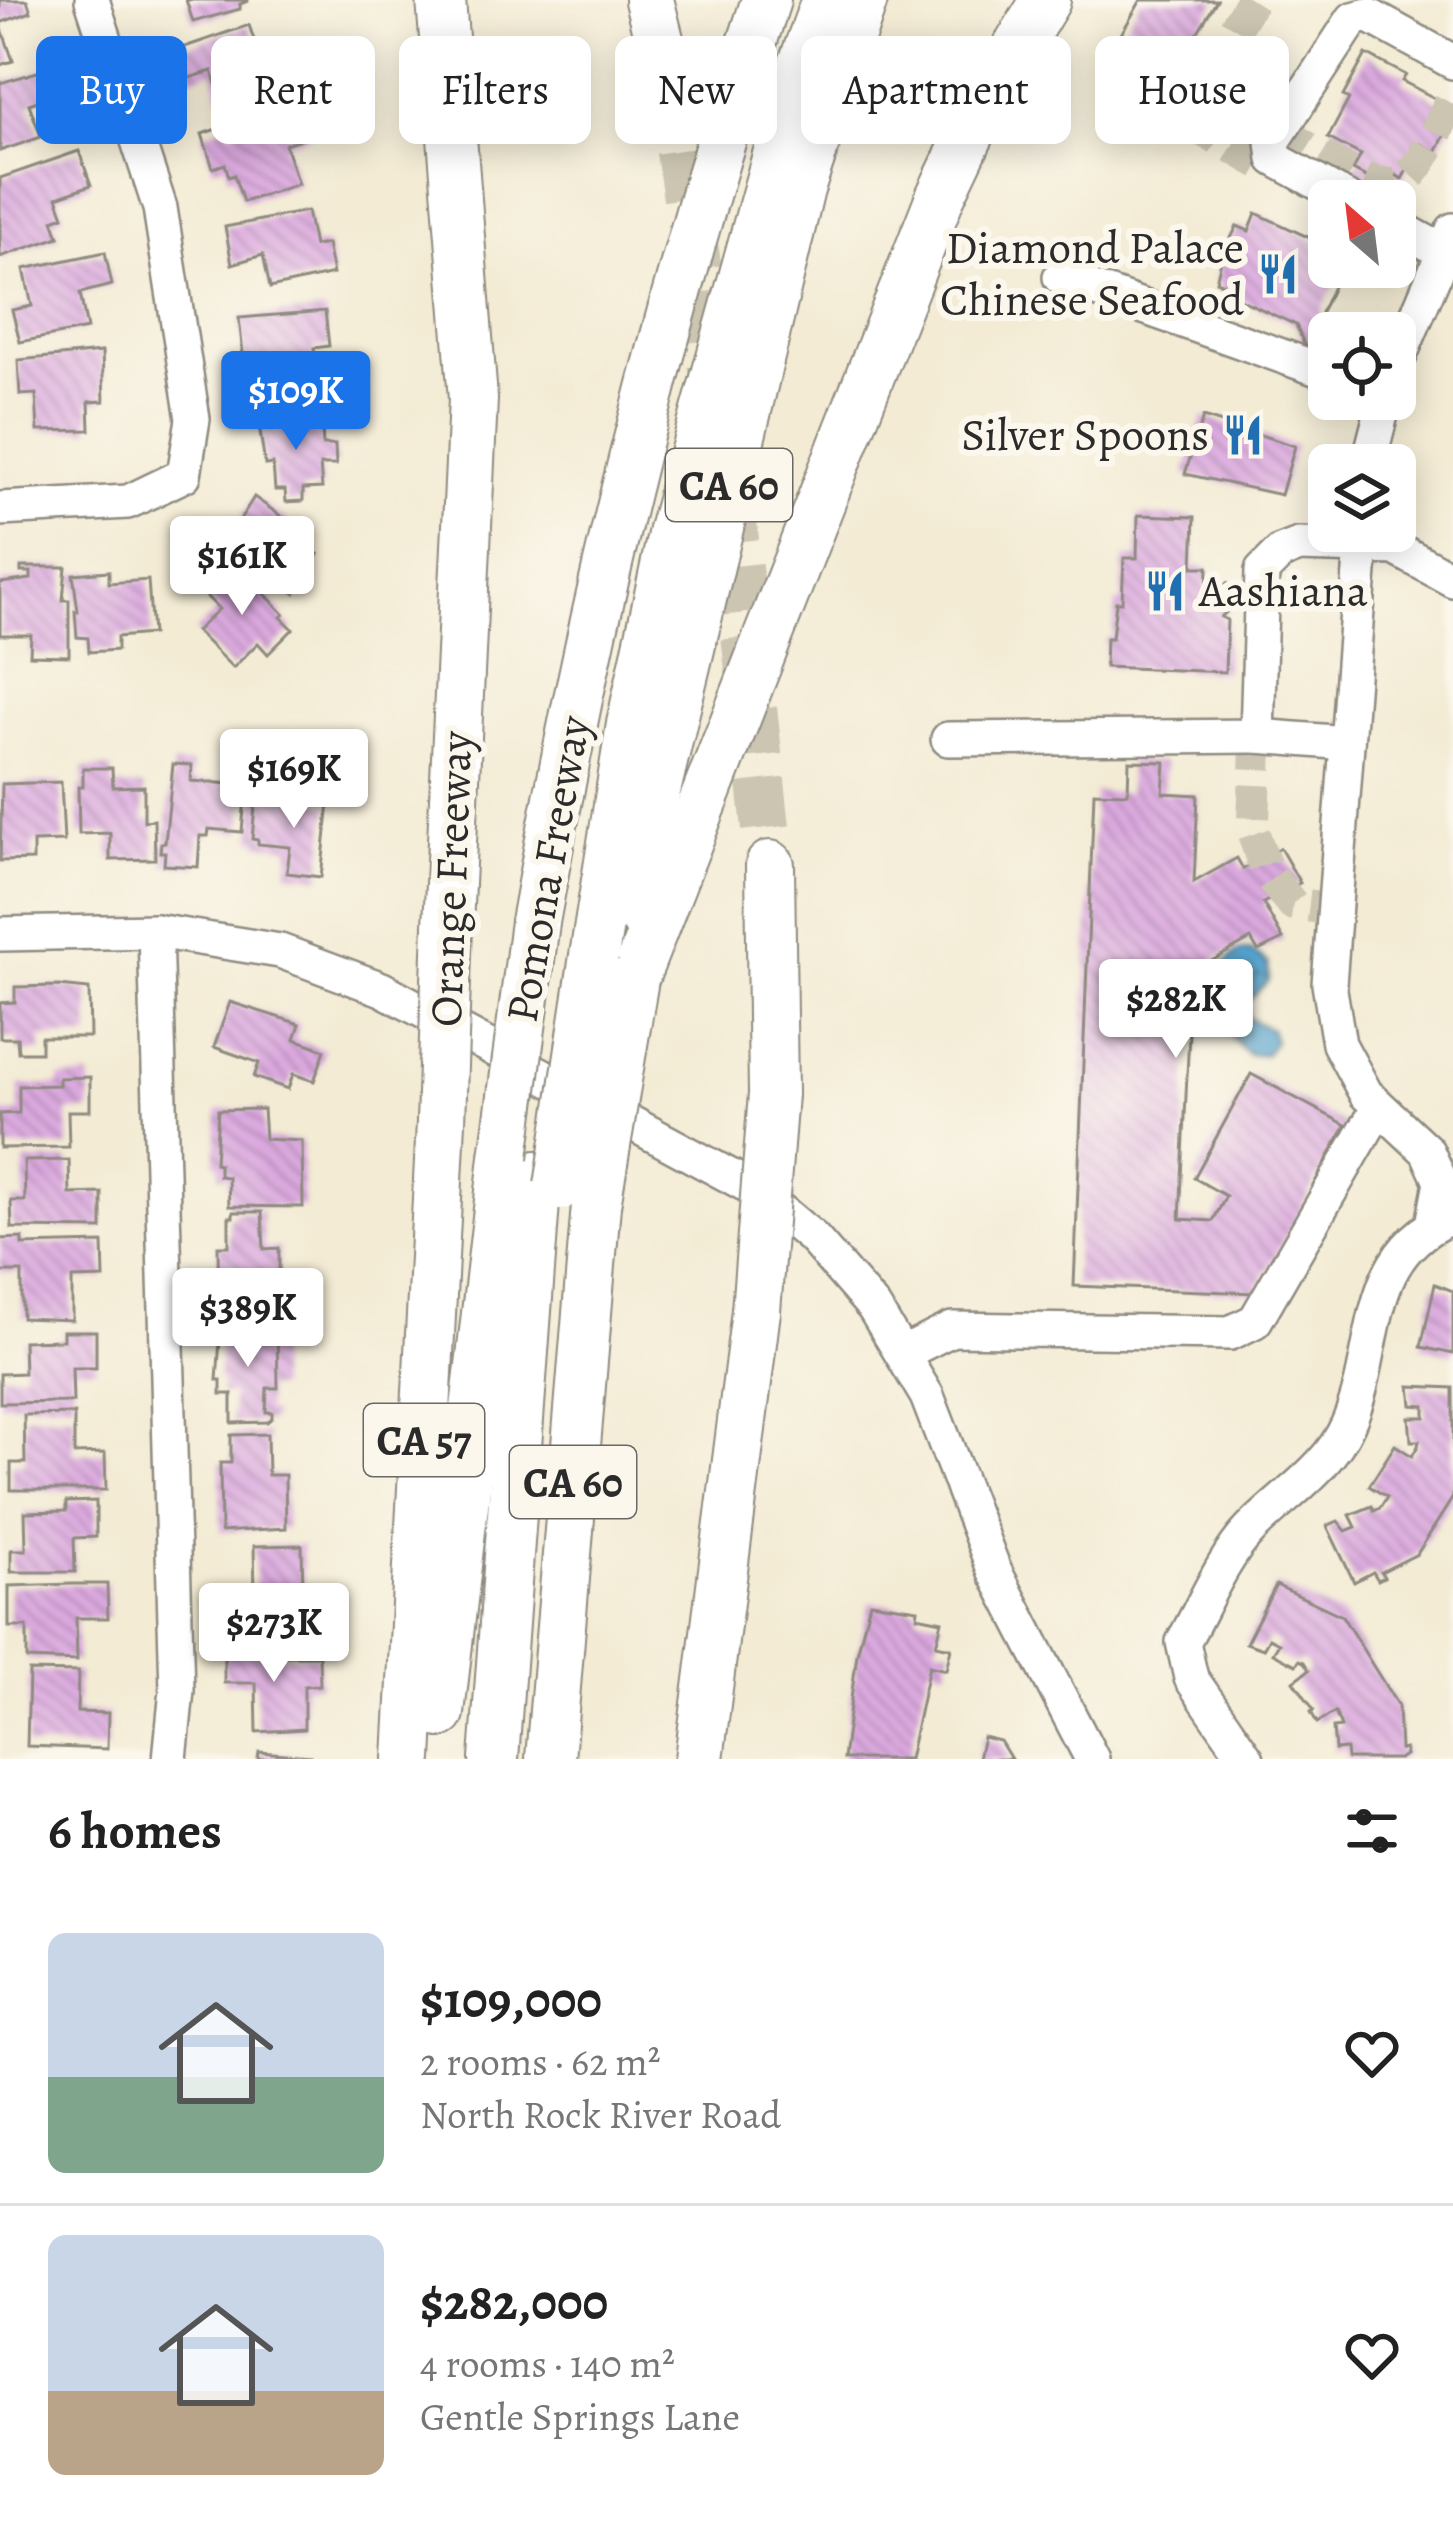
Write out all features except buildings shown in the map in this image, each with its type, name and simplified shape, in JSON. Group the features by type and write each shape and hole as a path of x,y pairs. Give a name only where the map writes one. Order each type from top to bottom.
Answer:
{"highway":[{"name":"Orange Freeway","path":"408,1759 472,399 441,0"},
{"path":"649,0 658,36"},
{"name":"Pomona Freeway","path":"435,1759 549,1181 583,950 563,761 607,560 704,188 766,0"},
{"path":"583,950 649,541 748,167 805,0"},
{"path":"583,950 673,530 801,69 826,0"},
{"name":"Pomona Freeway","path":"550,1759 549,1181 583,950 655,795 800,189 863,0"},
{"path":"583,950 989,94 1046,0"},
{"path":"700,1759 756,1311 773,1094 770,865"},
{"path":"494,1759 549,1181"},
{"path":"510,1759 549,1181"}],"street":[{"path":"0,509 128,502 184,475 193,419 160,208 92,0"},
{"path":"1313,180 1275,159 1273,142 1353,19 1368,15 1453,62"},
{"path":"1416,233 1449,246 1416,320"},
{"path":"1060,277 1308,366"},
{"path":"1257,736 1262,571 1281,552 1308,544"},
{"path":"1247,1759 1191,1678 1183,1642 1246,1534 1312,1475 1348,1425 1382,1284 1401,1256 1443,1221 1441,1182 1427,1151 1366,1094 1339,1043 1329,984 1362,552"},
{"path":"1402,552 1453,580"},
{"path":"948,739 1257,736 1347,743"},
{"path":"0,934 155,931 280,951 382,989 756,1190 813,1238 874,1308 927,1396 995,1572 1093,1759"},
{"path":"155,931 177,1690 170,1759"},
{"path":"902,1354 952,1329 1230,1334 1255,1322 1379,1107"}],"water":[{"path":"1239,951 1251,951 1268,963 1269,980 1244,1005 1248,1018 1270,1029 1274,1042 1266,1054 1249,1055 1238,1045 1217,1003 1219,974"}],"tunnel":[{"path":"1252,0 1181,118 1264,165 1275,159"},
{"path":"1289,137 1362,177 1394,184 1406,179 1420,162 1453,98"},
{"path":"679,144 715,383"},
{"path":"730,494 770,865"},
{"path":"1257,736 1253,832 1267,873 1292,904 1335,909"}],"place":[{"name":"Diamond Palace Chinese Seafood","path":"1278,274"},
{"name":"Silver Spoons","path":"1243,435"},
{"name":"Aashiana","path":"1165,591"}]}
